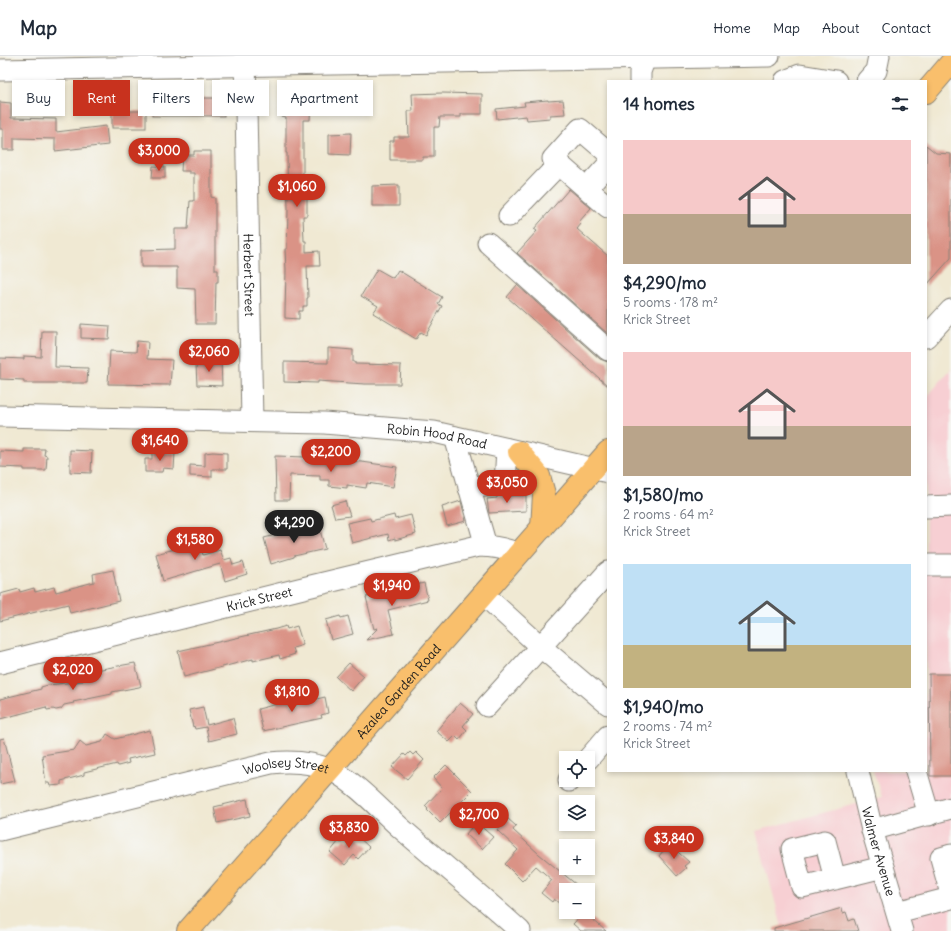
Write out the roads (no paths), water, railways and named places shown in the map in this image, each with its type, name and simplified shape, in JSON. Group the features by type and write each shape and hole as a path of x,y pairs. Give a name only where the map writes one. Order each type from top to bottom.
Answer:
{"main road":[{"path":"927,91 951,63"},
{"path":"513,450 540,476 544,494 542,528"},
{"name":"Azalea Garden Road","path":"188,931 518,554 542,528 601,470 607,455"}],"street":[{"path":"0,70 245,60 769,56"},
{"path":"868,80 876,71 879,56"},
{"path":"941,56 951,56"},
{"path":"636,80 645,58"},
{"name":"Herbert Street","path":"245,60 252,421"},
{"path":"788,80 800,75 830,80"},
{"path":"607,152 580,129 553,159 607,206"},
{"path":"509,216 559,164"},
{"path":"587,188 607,166"},
{"path":"488,243 607,349"},
{"path":"927,336 951,310"},
{"name":"Robin Hood Road","path":"0,416 324,423 434,432 601,470"},
{"path":"454,436 486,546"},
{"path":"469,488 505,483 513,450"},
{"path":"927,507 951,506"},
{"name":"Krick Street","path":"0,663 478,546 496,546 518,554"},
{"path":"927,565 951,565"},
{"path":"487,706 607,573"},
{"path":"483,594 541,647 607,703"},
{"path":"595,751 607,737"},
{"name":"Woolsey Street","path":"0,830 271,763 304,763 329,770 346,778 402,830 493,906 520,931"},
{"name":"Walmer Avenue","path":"858,772 872,830 900,921"},
{"path":"916,772 929,814"},
{"path":"872,830 951,808"},
{"path":"951,855 941,858 951,894"},
{"path":"835,879 884,867"},
{"path":"900,921 951,898"}]}
